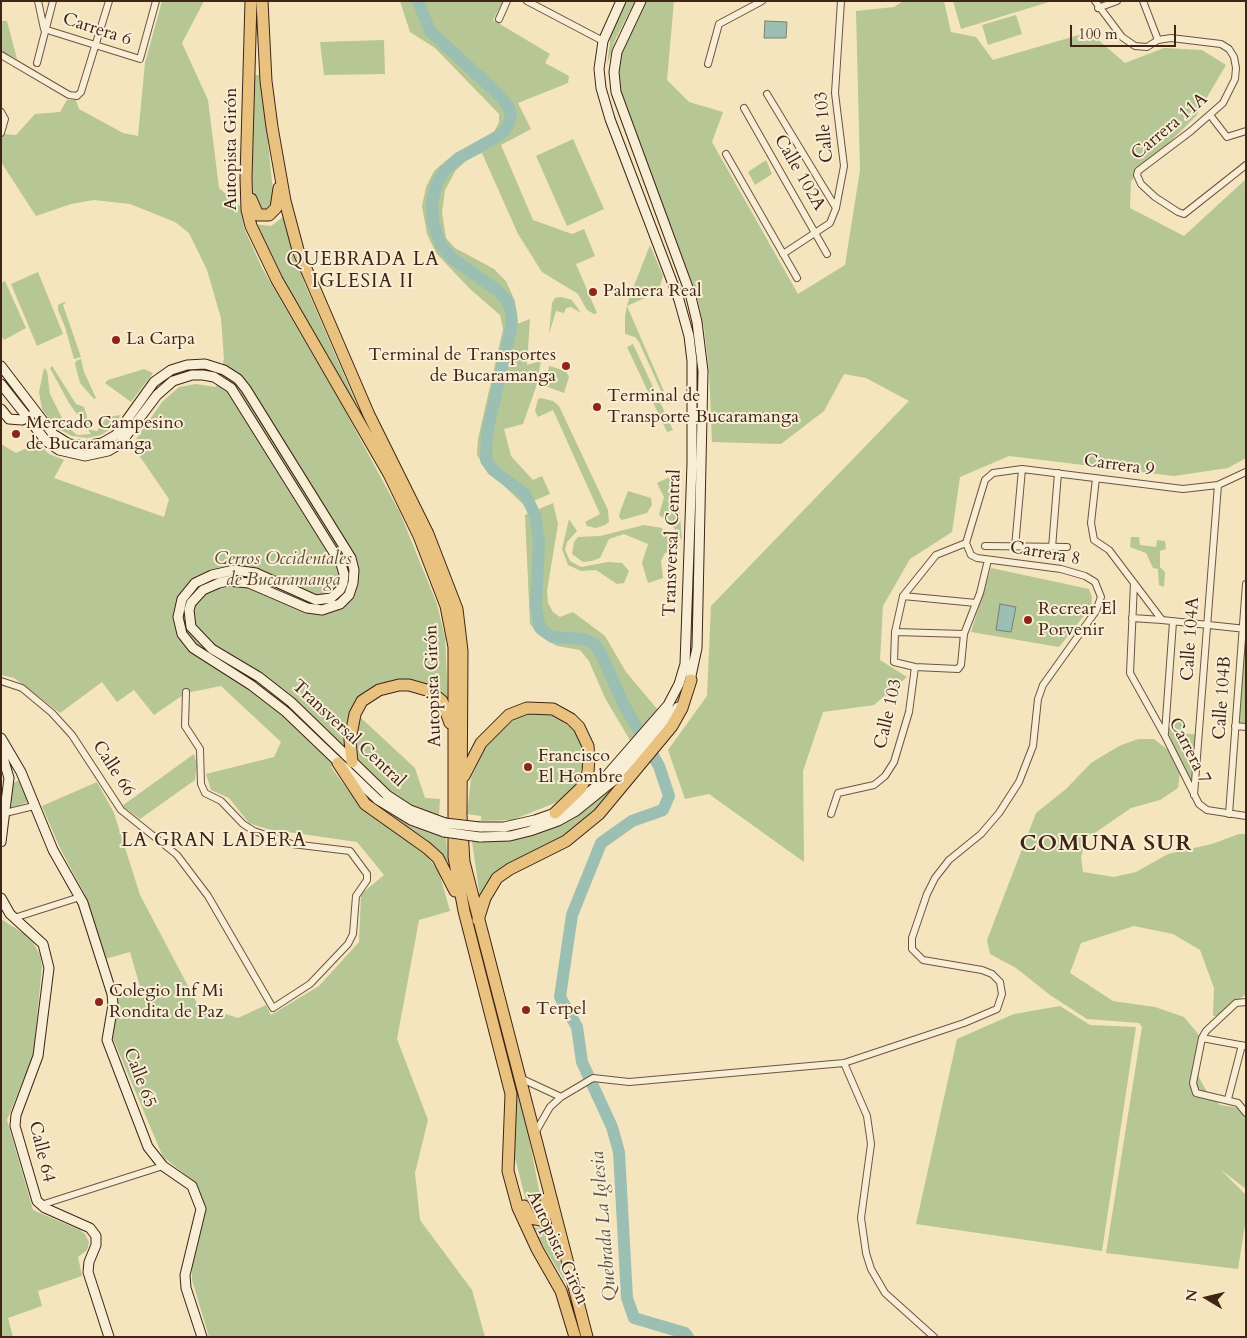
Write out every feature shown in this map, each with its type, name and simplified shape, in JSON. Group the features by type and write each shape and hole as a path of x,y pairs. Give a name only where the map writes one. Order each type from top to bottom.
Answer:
{"highway":[{"name":"Autopista Girón","path":"251,1 246,178 248,210 262,252 385,467 419,536 441,590 452,634 453,848 464,911 512,1094 507,1153 510,1186 537,1249 561,1291 575,1337"},
{"name":"Autopista Girón","path":"262,1 266,81 281,177 292,231 308,276 369,415 428,534 454,598 459,621 462,651 462,853 587,1337"},
{"path":"246,178 256,212 264,216 272,213 276,208 281,177"},
{"path":"478,920 485,898 497,878 510,869 578,833 599,814 638,753 682,708 691,680"},
{"path":"352,762 351,732 358,707 370,695 388,686 410,685 430,691 436,696 447,712 454,744"},
{"path":"462,779 481,743 509,715 527,708 553,709 571,719 579,727 588,746 589,758 588,772 581,788 555,812"},
{"path":"338,762 365,804 438,858 464,911"},
{"path":"507,1153 512,1161 519,1192 528,1216 532,1220 538,1221 546,1216 548,1209 538,1160 538,1148"}],"main road":[{"name":"Transversal Central","path":"1,384 27,418 53,447 64,452 85,456 115,448 129,434 163,387 183,377 203,375 223,382 237,395 341,564 344,574 340,590 331,598 324,600 308,598 256,573 234,570 212,574 195,582 186,591 179,608 178,617 182,634 194,648 263,693 367,791 399,814 420,825 515,835 540,828 567,817 605,789 656,734 674,696 685,664 692,464 693,373 689,336 681,306 603,96 600,69 603,41 621,1"},
{"name":"Transversal Central","path":"641,1 617,52 614,72 616,92 690,293 698,329 703,371 697,648 691,680"},
{"name":"Transversal Central","path":"1,366 35,412 60,439 85,446 102,444 112,438 154,382 179,367 205,364 231,374 246,389 351,558 354,570 352,588 345,600 334,608 322,610 308,608 259,586 228,581 203,590 195,596 189,610 192,627 202,641 278,691 352,762 400,804 445,827"},
{"path":"138,403 146,409"},
{"path":"1,409 9,419 27,418 35,412"},
{"name":"Calle 65","path":"1,738 21,772 53,850 80,896 112,994 113,1005 107,1036 109,1044 148,1147 163,1166 192,1186 201,1209 186,1275 188,1294 202,1337"},
{"path":"1,751 7,763 9,778 1,842"},
{"name":"Transversal Central","path":"480,832 515,825 555,812 593,789 638,753"},
{"path":"9,778 16,777 21,772"},
{"name":"Calle 64","path":"1,898 5,908 14,918 43,944 49,963 38,1056 15,1122 36,1197 41,1205 90,1228 96,1236 96,1245 89,1262 88,1272 108,1337"}],"street":[{"path":"38,1 44,28"},
{"path":"37,64 44,28 53,1"},
{"path":"1,55 75,97 81,92 109,1"},
{"name":"Carrera 6","path":"44,28 140,59 156,1"},
{"path":"499,19 508,1"},
{"path":"527,1 540,4 603,41"},
{"path":"708,64 719,24 762,1"},
{"name":"Calle 103","path":"783,254 830,223 836,208 844,166 836,93 841,1"},
{"path":"1095,1 1098,8 1122,37 1135,46 1147,46 1158,40 1143,1"},
{"path":"1098,8 1116,1"},
{"name":"Carrera 11A","path":"1158,40 1171,38 1221,44 1229,50 1236,68 1235,79 1223,103 1138,171 1137,175 1141,184 1155,197 1184,214 1246,165"},
{"path":"767,94 836,208"},
{"name":"Calle 102A","path":"744,108 828,254"},
{"path":"1,112 5,119 1,133"},
{"path":"1210,115 1227,137 1246,131"},
{"path":"726,154 797,278"},
{"path":"1015,547 1022,469"},
{"name":"Carrera 9","path":"966,543 987,477 993,473 1022,469 1183,490 1218,485 1246,472"},
{"path":"1052,548 1058,473"},
{"path":"1096,478 1091,523 1094,540 1109,550 1162,620"},
{"name":"Calle 104A","path":"1194,795 1218,485"},
{"name":"Calle 103","path":"831,814 838,793 874,785 885,776 894,762 909,712 915,666 894,662 898,610 903,596 936,555 966,543"},
{"name":"Carrera 8","path":"844,1063 964,1023 997,1009 1002,994 1000,982 992,974 982,970 923,960 912,949 912,938 927,894 935,878 949,860 981,834 999,813 1019,782 1033,746 1038,700 1043,685 1096,611 1101,597 1095,582 1085,576 1061,569 988,560 971,555 966,543"},
{"path":"985,546 1067,547"},
{"path":"915,666 958,669 961,665 964,634 976,604 988,560"},
{"path":"1134,583 1132,618 1244,629"},
{"name":"Calle 104B","path":"1229,814 1246,584"},
{"path":"903,596 976,604"},
{"name":"Carrera 7","path":"1132,618 1129,668 1199,804 1207,810 1246,816"},
{"path":"1164,734 1174,622"},
{"path":"895,632 964,634"},
{"name":"Calle 66","path":"2,681 16,685 30,693 56,716 72,735 121,810 177,855 208,896 273,1008 310,984 348,944 353,934 356,896 367,878 367,874 350,851 292,844 260,834 243,824 221,801 205,793 201,784 200,749 185,726 186,692"},
{"path":"1236,726 1246,727"},
{"path":"5,813 34,806"},
{"path":"14,918 80,896"},
{"path":"1246,1002 1236,1003 1202,1038 1193,1083 1196,1093 1228,1099 1238,1103 1246,1114"},
{"path":"1202,1038 1244,1045 1228,1099"},
{"path":"535,1133 550,1107 562,1097 593,1078 629,1082 844,1063 868,1116 870,1144 861,1218 866,1253 871,1269 885,1293 934,1337"},
{"path":"520,1078 562,1097"},
{"path":"41,1205 163,1166"}],"green space":[{"name":"Cerros Occidentales de Bucaramanga","path":"162,1 204,1 182,43 208,100 219,188 240,206 244,228 262,268 344,409 400,513 437,604 445,638 448,699 431,686 384,683 369,689 357,700 348,715 346,745 331,767 361,808 427,856 439,872 450,911 419,920 397,1039 428,1120 415,1173 420,1220 472,1290 485,1337 209,1337 192,1280 192,1264 206,1210 196,1183 163,1157 112,1036 117,998 141,990 130,952 105,959 84,893 60,848 42,806 97,782 114,813 140,895 198,1005 238,1018 266,1005 271,1015 319,986 359,942 361,894 384,875 357,842 267,829 249,823 229,798 211,790 206,774 274,757 281,742 221,686 186,693 154,715 134,690 117,702 102,682 60,713 14,678 1,675 1,444 16,453 38,443 49,454 64,460 54,478 164,517 169,499 132,445 162,402 179,387 196,384 216,387 224,359 221,318 207,270 189,233 175,222 130,204 94,200 71,204 36,216 1,162 1,140 5,134 16,135 35,114 60,112 67,100 76,100 79,109 123,133 138,136 145,63"},
{"path":"400,1 503,1 493,20 550,54 545,63 569,76 568,83 518,103 531,129 501,145 533,220 572,234 584,229 595,256 576,264 597,313 594,314 587,310 578,294 542,272 518,234 482,153 467,160 456,170 445,190 442,213 446,238 455,248 494,269 506,281 515,301 517,324 530,319 527,365 541,361 536,387 523,424 504,429 511,456 533,480 542,476 550,494 524,505 486,469 477,455 478,439 503,329 500,315 469,288 436,253 427,234 422,206 426,187 434,171 455,153 493,134 499,122 499,114 435,48 410,32"},
{"path":"626,1 635,1 616,38 607,65 611,32"},
{"path":"644,1 674,1 667,80 689,102 723,112 712,142 798,294 845,265 860,170 856,11 894,7 903,1 944,1 951,32 976,37 993,60 1089,32 1125,63 1164,48 1202,50 1226,65 1196,116 1131,181 1130,208 1184,236 1246,179 1246,458 1228,468 1174,476 1009,456 960,477 952,532 910,559 883,606 880,660 907,677 874,705 823,712 803,771 804,862 709,794 685,799 668,750 707,696 711,606 909,401 866,378 844,374 824,411 781,444 712,442 709,370 704,328 696,293 619,89 618,69 622,49"},
{"path":"953,1 1052,1 961,29"},
{"path":"1016,15 1022,34 988,45 982,25"},
{"path":"1,21 7,21 17,59 1,51"},
{"path":"384,40 385,74 324,75 320,42"},
{"path":"254,75 261,75 273,191 272,203 267,210 262,210 254,196 252,182"},
{"path":"573,139 604,209 567,226 536,156"},
{"path":"766,160 772,174 755,185 748,172"},
{"path":"283,217 304,282 365,424 286,288 255,224 271,226"},
{"path":"650,245 663,276 658,292 627,306"},
{"path":"38,272 63,334 37,346 11,284"},
{"path":"5,281 26,328 4,340 1,335 1,283"},
{"path":"561,297 572,300 581,313 571,307 566,308 564,313 556,311 549,334 552,303 555,298"},
{"path":"66,302 63,305 81,357 74,359 58,310 58,305"},
{"path":"627,306 669,403 667,404 639,342 635,337 625,334"},
{"path":"633,344 673,430 667,432 627,347"},
{"path":"81,359 84,372 96,398 94,399 80,383 75,364 76,361"},
{"path":"52,366 76,404 84,407 91,430 97,431 107,417 121,415 110,429 101,435 87,438 72,436 55,427 42,409 39,392 44,368 47,371 50,394 66,426 77,435 91,434 69,403 50,368"},
{"path":"549,366 566,371 569,377 564,393 545,386"},
{"path":"144,369 153,373 131,402 105,383 108,380"},
{"path":"538,399 553,401 559,406 608,510 609,522 605,525 596,528 587,526 585,522 600,514 553,410 538,417 535,411"},
{"path":"670,477 678,493 682,540 672,525 659,515 664,497 657,483"},
{"path":"628,491 651,498 652,505 647,513 622,520 619,517 620,512"},
{"path":"553,503 558,524 547,591 548,603 553,612 560,617 573,612 605,636 626,672 658,710 631,742 605,698 589,661 580,650 557,646 539,635 530,624 525,515"},
{"path":"569,519 577,531 567,542 565,550 570,561 581,567 608,562 622,563 629,571 624,583 617,584 596,570 581,571 568,565 562,549"},
{"path":"644,525 662,528 670,541 673,551 665,553 661,561 663,578 648,583 642,563 648,544 624,534 609,539 600,558 583,562 572,554 574,542 578,537 600,536"},
{"path":"1131,537 1139,537 1140,545 1156,547 1157,540 1165,541 1166,549 1160,551 1160,567 1165,572 1164,587 1159,585 1158,569 1153,568 1146,553 1130,547"},
{"name":"Recrear El Porvenir","path":"991,568 1089,589 1092,597 1091,607 1059,647 971,632"},
{"path":"1246,588 1246,727 1236,725"},
{"path":"527,713 550,715 573,728 583,748 584,762 574,788 560,801 512,820 481,821 481,816 467,814 471,778 487,745 514,719"},
{"path":"360,717 415,768 425,798 440,799 439,815 415,807 387,791 358,761 356,726"},
{"path":"1169,721 1182,722 1182,733 1199,735 1196,789 1173,748 1169,734"},
{"path":"1138,739 1154,739 1168,750 1180,772 1178,788 1160,800 1131,808 1086,839 1081,857 1083,872 1114,877 1136,872 1168,854 1212,844 1239,834 1246,834 1246,994 1218,1016 1213,1016 1214,988 1200,950 1173,934 1134,926 1081,943 1070,973 1113,1001 1155,1007 1184,1017 1199,1035 1196,1072 1207,1092 1220,1105 1240,1108 1246,1119 1246,1189 1220,1169 1246,1195 1246,1219 1238,1269 1106,1253 1142,1027 1139,1023 1087,1019 1050,995 1016,968 990,954 987,940 1036,813 1066,789 1091,763 1119,746"},
{"path":"194,754 197,764 195,780 140,819 122,806"},
{"path":"638,758 584,824 568,835 503,868 480,898 472,841 510,840 559,825 592,805"},
{"path":"20,780 28,802 11,808 13,783"},
{"path":"382,811 414,827 446,838 448,862 426,839"},
{"path":"1,919 26,935 34,944 40,955 42,967 33,1056 7,1120 33,1210 80,1230 85,1234 89,1242 87,1250 78,1257 82,1276 38,1291 42,1306 8,1318 13,1337 1,1337"},
{"path":"1060,1006 1090,1025 1136,1027 1102,1251 916,1224 957,1039 1014,1014"},
{"path":"505,1044 525,1117 543,1211 539,1215 534,1216 528,1209 513,1150 514,1088"},
{"path":"549,1215 566,1283 531,1226 538,1228 544,1224"}],"water":[{"path":"765,21 787,22 786,38 764,38"},
{"path":"1000,604 1016,607 1011,632 996,630"}],"waterway":[{"name":"Quebrada La Iglesia","path":"418,1 430,31 498,94 508,106 511,114 508,126 500,135 461,157 445,170 437,183 432,202 433,222 441,245 452,258 498,291 508,302 511,313 512,324 487,433 486,460 493,470 525,494 535,515 539,542 536,607 540,628 552,637 583,639 593,643 600,652 624,705 659,766 669,796 663,810 632,821 601,843 572,915 560,997 577,1027 582,1062 612,1127 619,1152 627,1298 634,1318 685,1333 688,1337"}],"place":[{"name":"Palmera Real","path":"593,292"},
{"name":"La Carpa","path":"116,340"},
{"name":"Terminal de Transportes de Bucaramanga","path":"566,366"},
{"name":"Terminal de Transporte Bucaramanga","path":"597,407"},
{"name":"Mercado Campesino de Bucaramanga","path":"16,434"},
{"name":"Recrear El Porvenir","path":"1028,620"},
{"name":"Francisco El Hombre","path":"528,767"},
{"name":"Colegio Inf Mi Rondita de Paz","path":"99,1002"},
{"name":"Terpel","path":"526,1010"}],"district":[{"name":"QUEBRADA LA IGLESIA II","path":"363,272"},
{"name":"LA GRAN LADERA","path":"214,842"},
{"name":"COMUNA SUR","path":"1106,845"}]}
